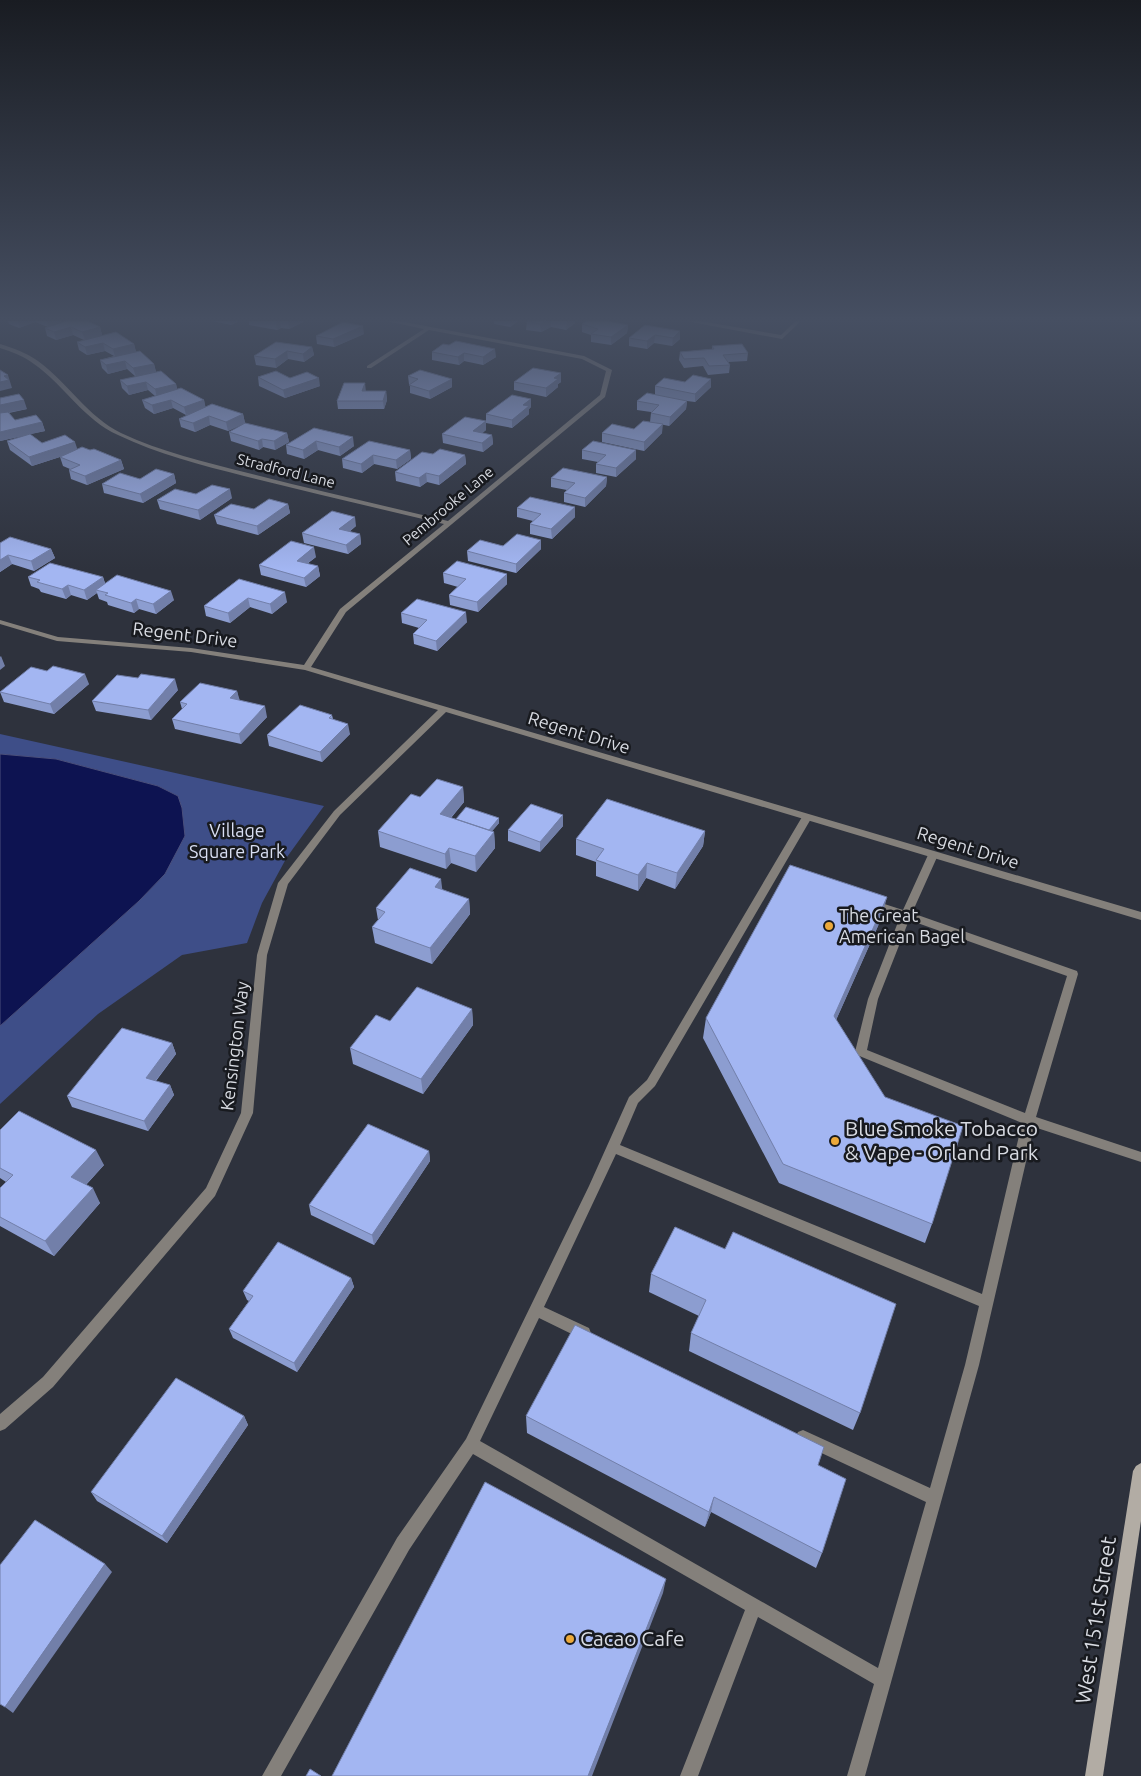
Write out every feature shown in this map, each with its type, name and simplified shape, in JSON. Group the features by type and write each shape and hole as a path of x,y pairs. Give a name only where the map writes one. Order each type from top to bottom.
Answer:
{"street":[{"name":"Stradford Lane","path":"79,404 115,432 146,446 253,476 449,523"},
{"name":"Pembrooke Lane","path":"306,668 344,611 593,404"},
{"name":"Regent Drive","path":"0,622 57,638 191,650 306,668 1141,916"},
{"name":"Kensington Way","path":"0,1424 48,1382 211,1192 247,1113 262,955 283,883 337,812 444,709"},
{"path":"271,1776 403,1544 471,1444 536,1310 633,1100 651,1083 778,876 807,817"},
{"path":"933,855 906,915 873,999 861,1052 1029,1120 1141,1157"},
{"path":"856,1776 972,1366 1029,1120 1073,974 858,900"},
{"path":"612,1148 986,1302"},
{"path":"536,1310 598,1340"},
{"path":"792,1432 934,1498"},
{"path":"471,1444 883,1680"},
{"name":"West 151st Street","path":"1094,1776 1141,1471"},
{"path":"689,1776 754,1606"}],"green space":[{"name":"Village Square Park","path":"0,734 324,806 287,857 262,903 247,943 182,955 98,1014 0,1104 0,1026 139,901 165,874 182,808 177,796 158,786 56,759 0,754"}],"shaded area":[{"path":"0,754 56,759 158,786 178,796 182,808 185,836 165,874 139,901 0,1026"}],"building":[{"path":"178,404 193,404 184,407"},
{"path":"212,404 243,414 226,422 209,416 193,423 179,419"},
{"path":"500,404 524,404 523,405 529,406 512,420 486,414"},
{"path":"653,404 684,404 670,417 651,413 659,405"},
{"path":"8,412 15,420 36,415 42,422 0,432 0,413"},
{"path":"465,417 486,421 473,431 492,435 482,443 442,434"},
{"path":"643,421 663,424 644,442 602,433 612,424 634,429"},
{"path":"245,423 287,433 274,441 262,439 258,441 229,432"},
{"path":"314,428 353,437 339,447 316,441 303,450 286,445"},
{"path":"30,434 42,443 65,435 75,442 29,457 7,441"},
{"path":"369,441 410,450 396,460 373,455 361,464 342,459"},
{"path":"593,441 636,450 616,468 596,464 606,455 582,450"},
{"path":"82,447 90,450 94,449 121,460 85,476 69,470 80,465 60,457"},
{"path":"440,449 465,455 439,476 426,473 419,478 395,472 422,452 433,454"},
{"path":"563,468 607,477 585,498 564,493 575,483 551,478"},
{"path":"156,469 174,474 140,494 102,484 120,473 140,479"},
{"path":"212,485 230,489 198,510 157,500 175,489 196,494"},
{"path":"530,497 575,507 551,529 530,524 541,514 517,508"},
{"path":"269,499 288,504 257,526 214,515 231,504 254,509"},
{"path":"332,511 355,517 339,529 360,534 346,545 302,533"},
{"path":"517,534 541,540 516,564 467,551 480,540 503,546"},
{"path":"10,537 51,549 31,561 8,555 0,560 0,543"},
{"path":"291,541 314,547 297,561 318,566 304,578 259,565"},
{"path":"457,561 507,574 477,602 449,595 466,579 443,573"},
{"path":"50,563 103,577 84,590 68,585 62,589 37,582 40,580 28,577"},
{"path":"117,575 171,591 153,604 136,599 131,603 105,595 108,593 96,590"},
{"path":"239,579 285,592 270,604 248,598 228,613 204,606"},
{"path":"417,599 466,612 436,641 413,634 427,620 401,613"},
{"path":"53,666 85,674 50,704 0,692 31,667 47,671"},
{"path":"141,674 175,679 148,710 92,701 117,675 138,678"},
{"path":"200,683 237,691 230,698 265,706 239,734 172,719 187,704 180,702"},
{"path":"300,705 332,715 329,718 348,724 320,752 267,735"},
{"path":"437,779 463,787 440,814 494,832 475,856 449,848 445,854 378,831 411,794 420,797"},
{"path":"607,799 705,831 677,873 647,863 638,875 596,860 604,849 576,839"},
{"path":"531,804 563,815 540,842 508,830"},
{"path":"466,807 499,818 489,830 456,819"},
{"path":"790,865 887,897 834,1016 885,1097 963,1126 932,1224 783,1164 706,1018"},
{"path":"410,868 441,879 435,887 469,899 430,948 372,927 385,912 376,908"},
{"path":"417,987 472,1009 421,1079 350,1048 376,1015 390,1021"},
{"path":"122,1028 172,1043 146,1078 170,1085 144,1121 67,1096"},
{"path":"19,1111 96,1150 71,1177 93,1188 45,1241 0,1217 0,1188 13,1175 0,1168 0,1130"},
{"path":"368,1124 429,1151 372,1235 309,1205"},
{"path":"675,1227 725,1249 733,1232 896,1304 860,1413 691,1333 706,1300 651,1274"},
{"path":"278,1242 351,1278 294,1363 229,1329 253,1296 243,1291"},
{"path":"575,1325 824,1447 818,1465 846,1479 822,1553 714,1497 709,1512 526,1416"},
{"path":"176,1378 244,1416 162,1536 91,1492"},
{"path":"485,1482 666,1579 588,1776 332,1776"},
{"path":"35,1520 105,1564 5,1707 0,1704 0,1565"},
{"path":"310,1769 321,1776 306,1776"}],"place":[{"name":"The Great American Bagel","path":"829,926"},
{"name":"Blue Smoke Tobacco & Vape - Orland Park","path":"835,1141"},
{"name":"Cacao Cafe","path":"570,1639"}]}
